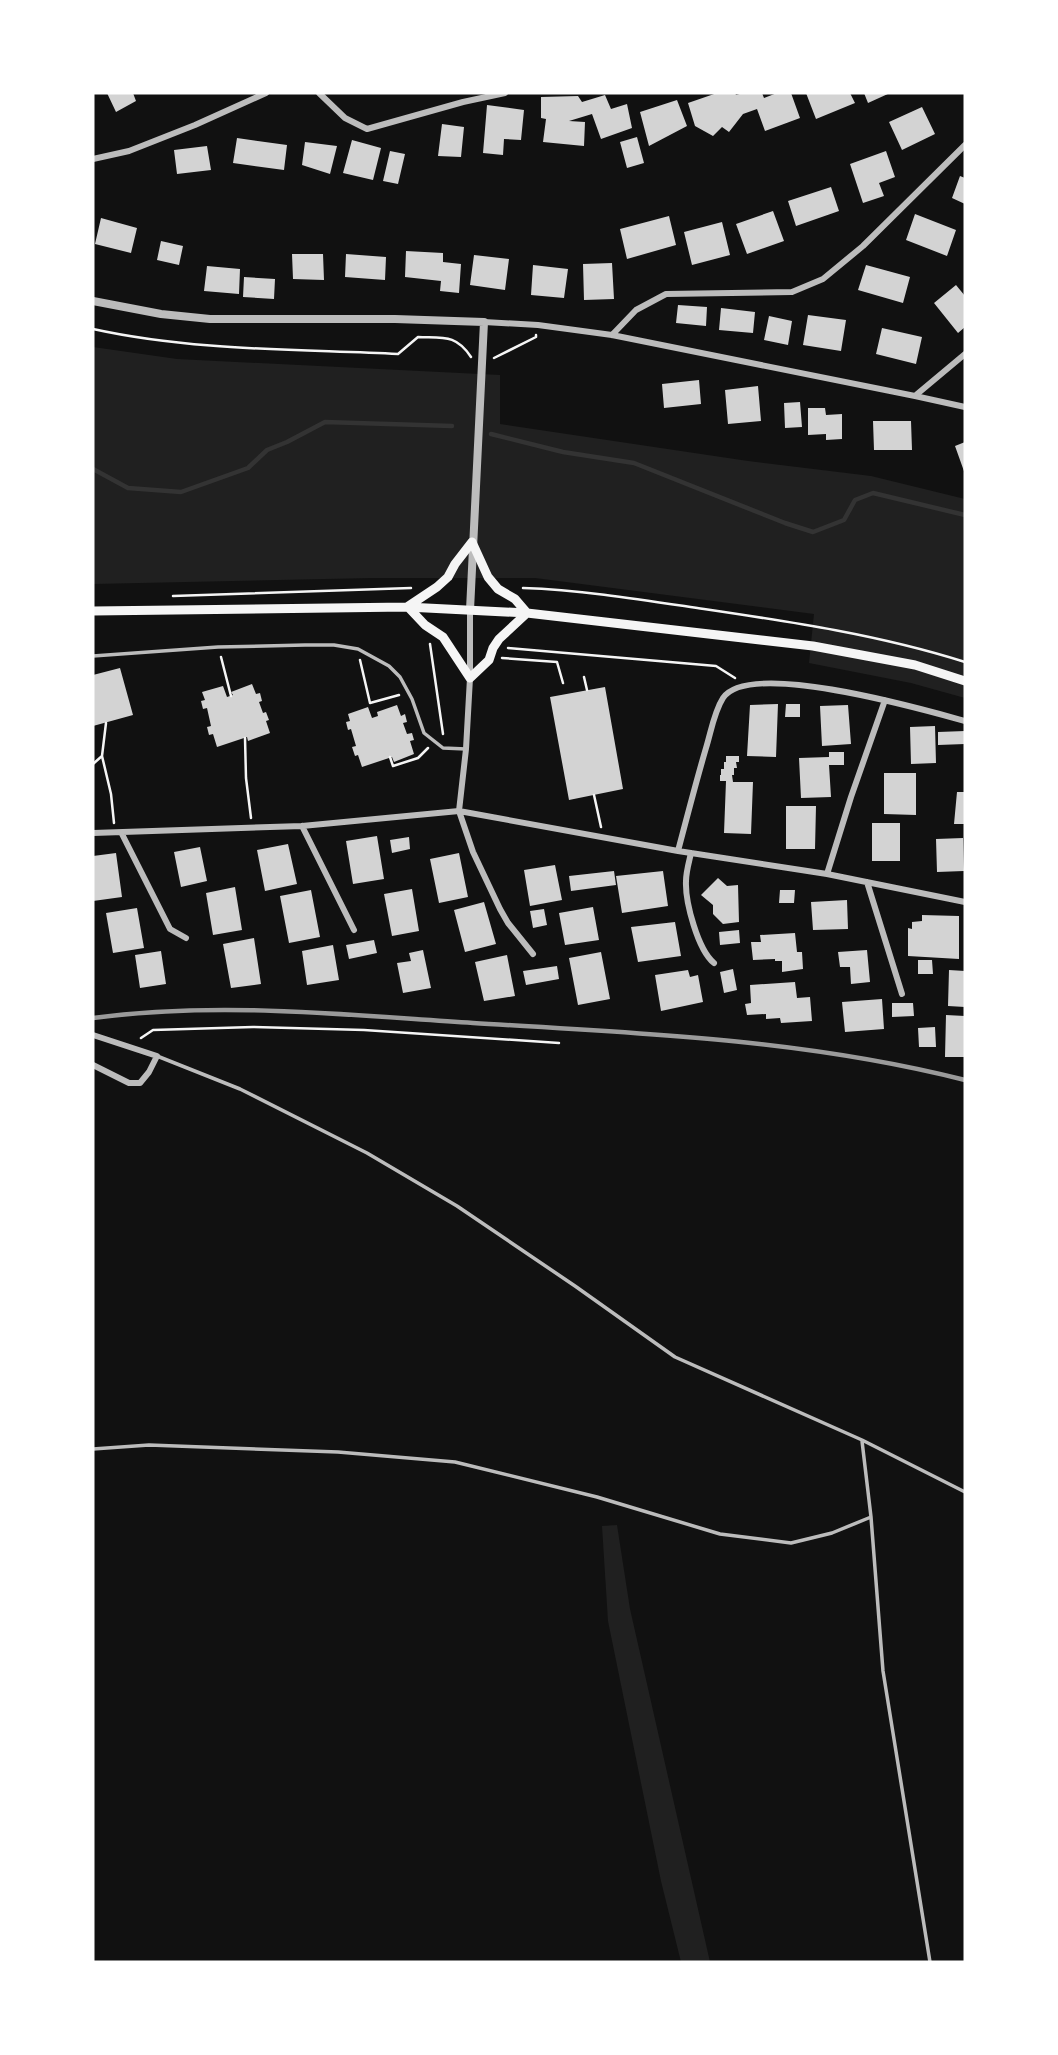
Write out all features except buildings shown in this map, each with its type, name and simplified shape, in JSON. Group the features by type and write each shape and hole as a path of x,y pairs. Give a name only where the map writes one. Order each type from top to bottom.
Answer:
{"main road":[{"path":"407,607 448,577 454,564 472,542 488,577 498,589 515,599 527,613"},
{"path":"407,607 425,625 443,637 470,678 489,660 499,639 527,613"},
{"path":"93,611 407,607 527,613 813,646 915,665 965,681"}],"street":[{"path":"93,159 129,151 266,93"},
{"path":"319,93 345,118 367,129 505,93"},
{"path":"612,335 636,310 666,294 792,292 823,279 863,246 965,145"},
{"path":"93,301 161,314 210,319 395,319 538,325 612,335 965,407"},
{"path":"484,322 472,542 470,678 466,749 458,811 473,852 500,909 533,954"},
{"path":"915,396 965,354"},
{"path":"678,851 714,720 723,698 730,691 746,685 789,683 859,694 965,721"},
{"path":"827,874 850,797 885,700"},
{"path":"93,833 302,826 458,811 678,851 827,874 965,902"},
{"path":"302,826 354,930"},
{"path":"119,834 170,929 187,938"},
{"path":"691,853 686,881 689,907 700,943 714,963"},
{"path":"867,882 902,994"},
{"path":"93,1035 156,1056 149,1072 140,1083 129,1083 93,1065"}],"lane":[{"path":"93,656 218,647 324,645 358,649 389,666 400,677 424,733 443,748 466,749"},
{"path":"156,1056 240,1089 367,1153 457,1206 675,1357 862,1440 965,1492"},
{"path":"862,1440 883,1671 930,1962"},
{"path":"93,1448 149,1445 338,1452 455,1462 597,1497 720,1534 791,1543 832,1533 871,1517"}],"path":[{"path":"93,329 206,347 398,354 418,337 453,338 464,345 472,359 497,358 536,337"},
{"path":"498,589 506,583 522,588 628,598 749,615 920,648 965,662"},
{"path":"173,596 437,587"},
{"path":"429,643 443,725 443,748"},
{"path":"218,647 231,696"},
{"path":"563,682 557,662 502,658 507,648 716,666 746,685"},
{"path":"358,649 370,703 408,692"},
{"path":"584,677 587,691"},
{"path":"106,723 102,756 119,834"},
{"path":"245,738 246,778 253,828"},
{"path":"390,757 393,766 418,758 433,740"},
{"path":"93,764 102,756"},
{"path":"594,795 603,837"},
{"path":"129,1046 153,1030 253,1027 364,1030 559,1043"}],"shaded area":[{"path":"93,347 177,359 500,375 500,424 748,461 871,476 965,499 965,698 911,683 809,663 814,614 535,578 372,578 93,584"},
{"path":"617,1525 630,1609 710,1962 681,1962 661,1881 608,1621 602,1526"}],"waterway":[{"path":"93,469 128,488 181,492 248,468 267,450 325,422 452,426"},
{"path":"491,434 563,452 634,463 813,532 844,520 855,500 873,493 965,515"}],"railway":[{"path":"93,1018 188,1010 283,1011 659,1035 843,1055 965,1080"}]}
